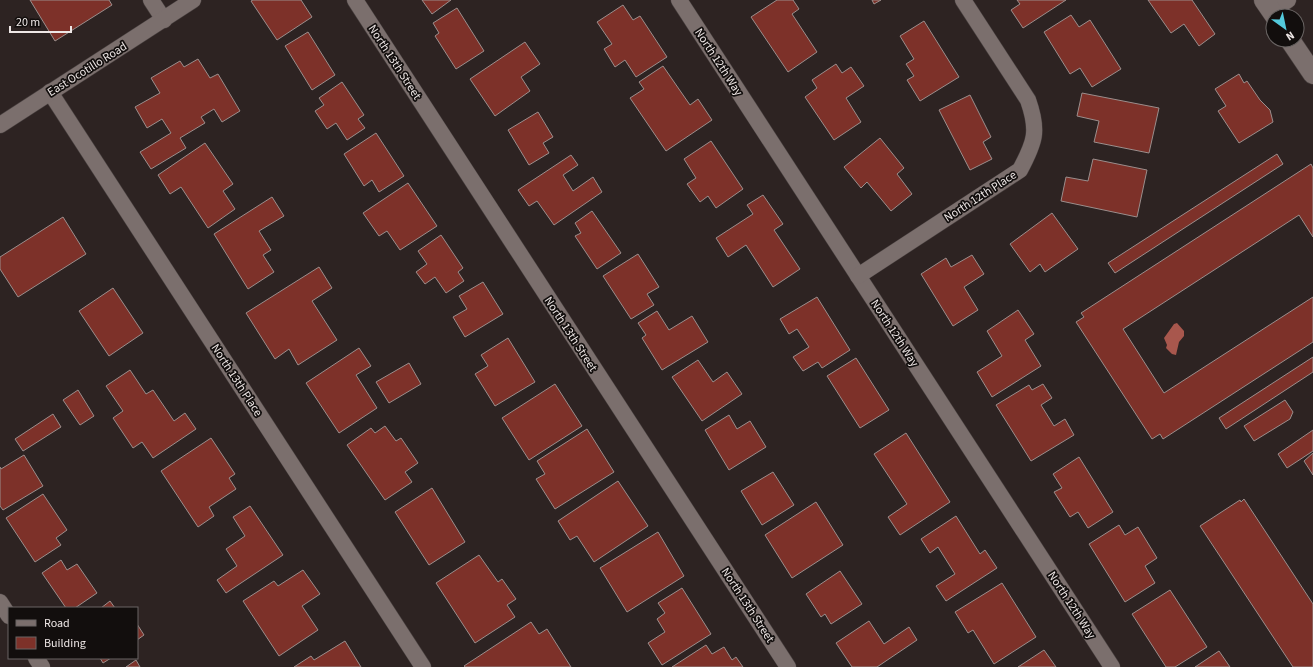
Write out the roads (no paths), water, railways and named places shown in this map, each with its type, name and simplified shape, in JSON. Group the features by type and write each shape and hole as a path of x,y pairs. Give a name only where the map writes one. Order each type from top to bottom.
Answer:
{"street":[{"path":"151,0 164,20"},
{"name":"East Ocotillo Road","path":"0,125 193,0"},
{"name":"North 13th Street","path":"355,0 788,667"},
{"name":"North 12th Way","path":"679,0 1112,667"},
{"name":"North 12th Place","path":"858,276 1020,170 1032,146 1034,118 1028,100 963,0"},
{"path":"1272,8 1288,0"},
{"path":"1295,48 1313,74"},
{"name":"North 13th Place","path":"50,92 423,667"},
{"path":"0,602 8,614"}]}
